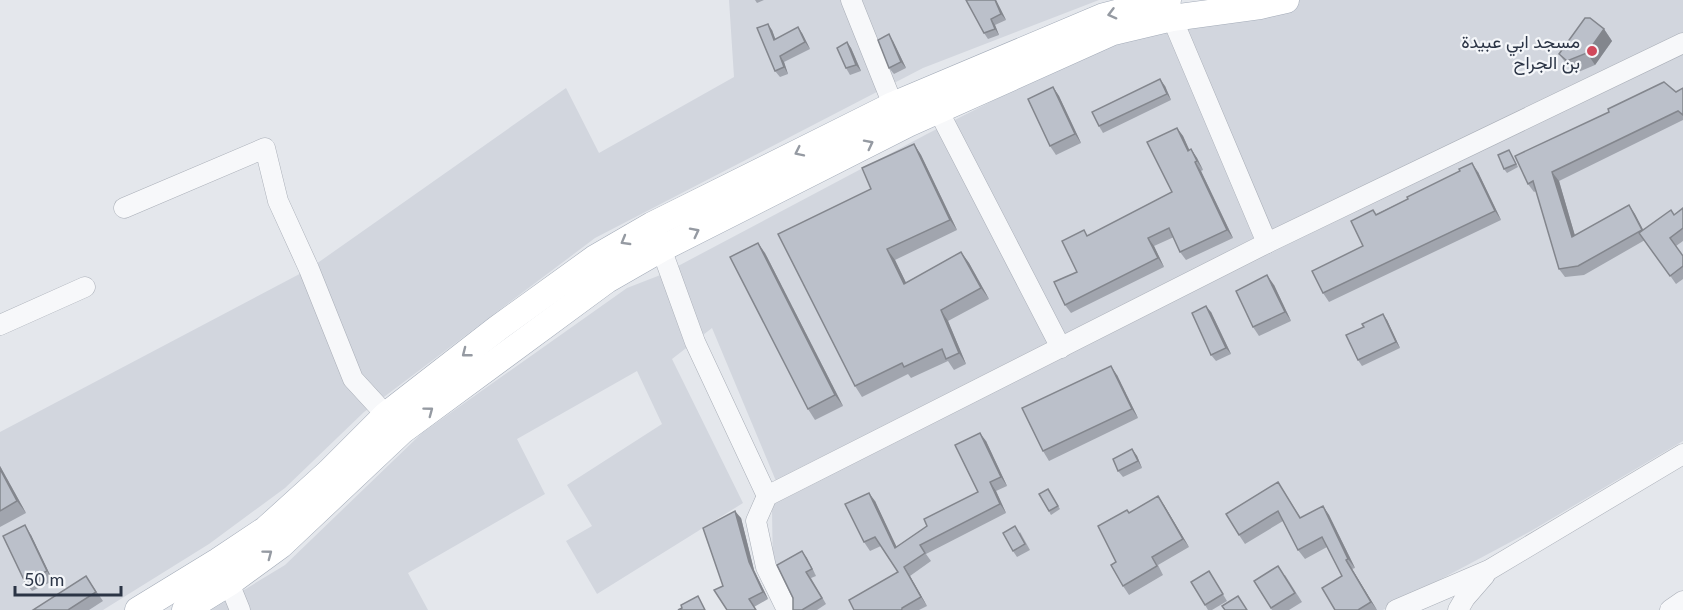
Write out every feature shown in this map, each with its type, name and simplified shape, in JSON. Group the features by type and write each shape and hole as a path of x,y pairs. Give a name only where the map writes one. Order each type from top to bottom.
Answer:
{"main road":[{"path":"656,237 908,124 935,101 1104,16 1166,7 1260,6 1286,0"},
{"path":"185,610 229,583 281,545 394,423 498,328 893,105 935,101"},
{"path":"138,610 266,529 329,472 394,423"}],"street":[{"path":"850,0 893,105"},
{"path":"1166,7 1267,243"},
{"path":"787,610 766,567 756,521 767,496 1267,243 1683,43"},
{"path":"935,101 1061,348"},
{"path":"124,208 265,148 278,201 309,269 353,379 394,423"},
{"path":"656,237 695,342 767,496"},
{"path":"0,325 85,287"},
{"path":"1396,610 1489,570 1683,454"},
{"path":"1458,610 1465,598 1489,570"},
{"path":"229,583 240,610"},
{"path":"1670,610 1683,601"}],"shaded area":[{"path":"729,0 1099,0 923,68 595,238 364,412 285,488 209,544 103,610 0,610 0,432 309,269 566,88 599,153 734,77"},
{"path":"1269,0 1683,0 1683,441 1531,531 1383,610 798,610 773,571 772,511 776,481 712,328 672,359 743,503 597,594 566,541 592,526 567,485 662,424 637,371 517,439 545,494 408,573 428,610 211,610 285,565 422,433 627,288 663,274 927,134 1113,40"}],"building":[{"path":"966,0 995,0 1001,14 991,19 995,29 984,33"},
{"path":"1585,18 1590,18 1604,29 1587,53 1567,61 1559,54"},
{"path":"768,24 774,40 798,27 805,42 780,56 784,67 775,71 757,28"},
{"path":"889,34 901,62 889,68 878,40"},
{"path":"847,42 856,65 846,68 837,48"},
{"path":"1160,79 1167,94 1099,126 1092,112"},
{"path":"1664,82 1676,92 1683,88 1683,115 1678,111 1552,172 1572,237 1629,205 1642,230 1578,266 1559,269 1533,181 1528,184 1515,156 1609,112 1608,109"},
{"path":"1053,87 1075,134 1050,146 1028,99"},
{"path":"1177,128 1188,151 1191,149 1197,161 1195,162 1227,230 1180,252 1169,228 1148,238 1158,258 1065,305 1054,282 1077,272 1062,241 1084,230 1087,236 1172,192 1147,142"},
{"path":"914,144 950,220 887,249 904,284 961,252 981,288 941,310 959,353 946,359 942,349 904,367 902,363 855,386 778,234 871,189 862,168"},
{"path":"1509,150 1516,164 1504,169 1498,155"},
{"path":"1472,163 1495,211 1323,293 1312,271 1363,246 1351,221 1373,210 1376,215"},
{"path":"1683,208 1683,228 1670,238 1683,256 1683,266 1670,276 1639,233 1671,210 1674,215"},
{"path":"758,243 835,395 808,409 730,257"},
{"path":"1267,275 1285,312 1253,327 1236,291"},
{"path":"1206,306 1226,348 1211,355 1192,313"},
{"path":"1383,314 1396,342 1358,360 1346,335 1364,327 1362,324"},
{"path":"1111,366 1132,409 1043,451 1022,408"},
{"path":"980,433 1001,477 990,482 1000,504 920,545 925,553 904,567 921,597 901,610 854,610 849,600 898,572 875,537 864,542 845,504 869,493 895,548 927,526 924,519 978,492 955,445"},
{"path":"1132,449 1138,461 1118,471 1113,459"},
{"path":"0,469 17,501 0,511"},
{"path":"1278,482 1300,518 1323,506 1348,559 1346,560 1371,602 1358,610 1335,610 1322,588 1342,576 1322,537 1298,550 1278,511 1239,535 1226,514"},
{"path":"1048,489 1058,506 1049,511 1039,494"},
{"path":"1158,496 1183,539 1152,557 1157,566 1123,586 1111,565 1116,562 1098,526 1127,510 1129,513"},
{"path":"735,511 749,562 763,592 749,599 756,610 727,610 714,590 723,586 703,528"},
{"path":"25,525 47,571 25,582 3,536"},
{"path":"1015,526 1025,544 1013,551 1003,533"},
{"path":"802,551 812,569 806,572 822,598 802,610 793,610 793,598 777,565"},
{"path":"1278,566 1295,593 1271,608 1254,581"},
{"path":"1209,571 1223,594 1205,605 1191,582"},
{"path":"86,576 96,592 68,610 33,610"},
{"path":"698,596 705,610 678,610 682,608 681,605"},
{"path":"1238,596 1247,610 1225,610 1222,606"}],"place":[{"name":"مسجد ابي عبيدة بن الجراح","path":"1592,51"}]}
